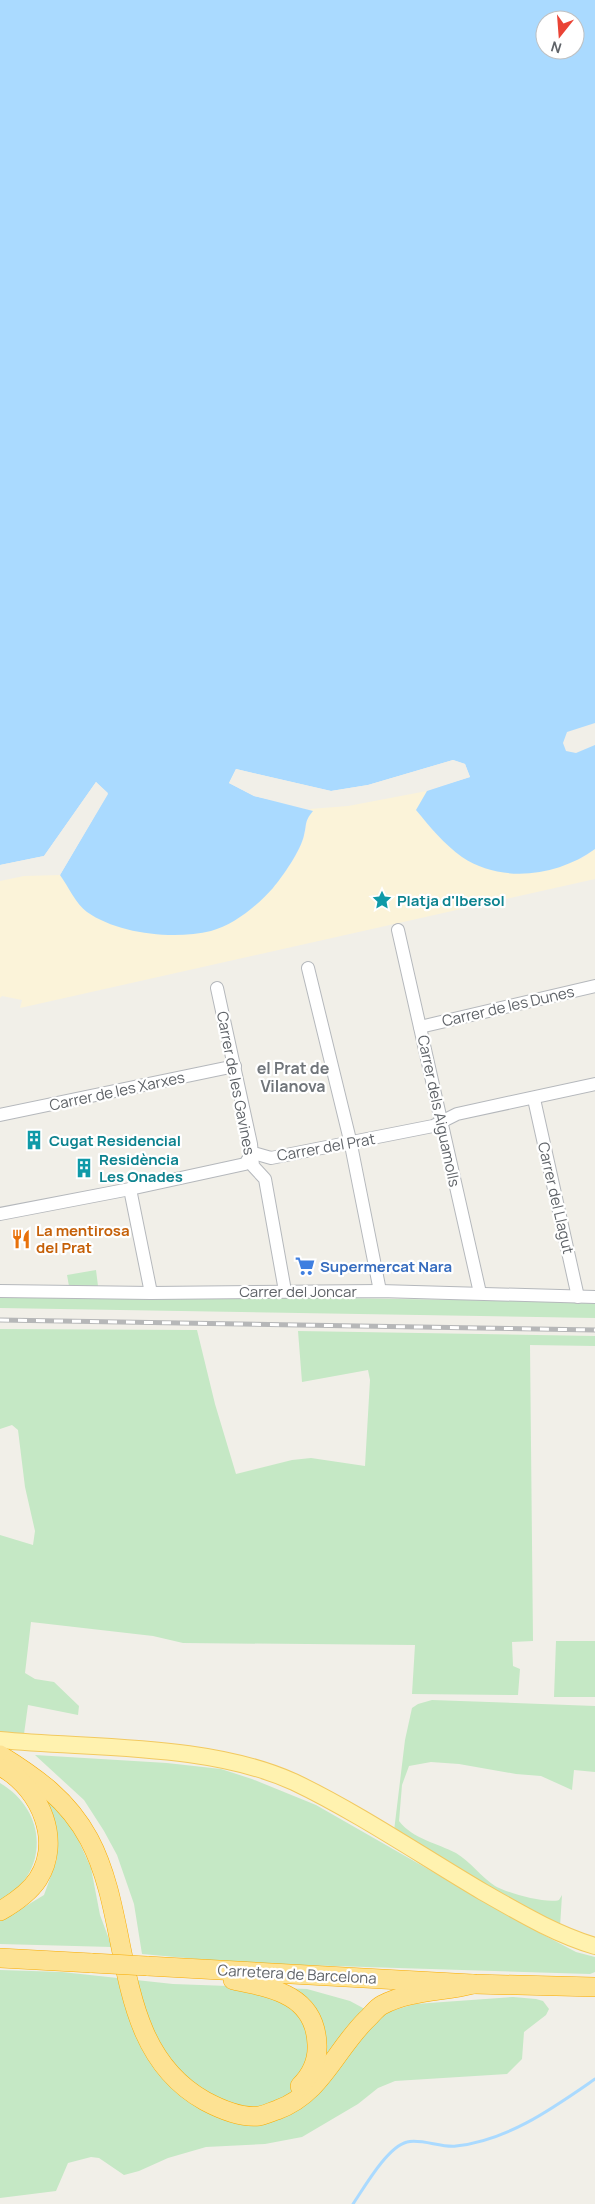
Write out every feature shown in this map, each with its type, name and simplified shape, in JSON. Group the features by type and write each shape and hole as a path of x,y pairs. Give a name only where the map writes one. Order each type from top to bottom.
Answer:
{"highway":[{"path":"0,1911 19,1899 38,1880 46,1863 50,1842 43,1814 30,1791 2,1759"},
{"path":"2,1759 31,1774 59,1797 76,1818 90,1840 112,1906 127,1979 139,2022 156,2053 190,2092 215,2106 234,2113 259,2116 294,2104 311,2090 356,2030 380,2006 414,1993 473,1984"},
{"name":"Carretera de Barcelona","path":"0,1958 473,1984 595,1986"},
{"path":"186,1968 272,1988 304,2006 316,2031 318,2052 313,2068 286,2100 259,2116"}],"main road":[{"path":"0,1740 173,1753 217,1759 259,1769 319,1795 538,1923 595,1946"}],"street":[{"name":"Carrer dels Aiguamolls","path":"398,930 480,1293"},
{"path":"308,968 350,1142 380,1291"},
{"name":"Carrer de les Dunes","path":"420,1027 595,986"},
{"name":"Carrer de les Gavines","path":"217,988 251,1144 252,1166 265,1179 285,1291"},
{"name":"Carrer de les Xarxes","path":"0,1115 234,1066"},
{"name":"Carrer del Prat","path":"251,1155 257,1154 271,1158 441,1124 458,1114 534,1099 595,1084"},
{"name":"Carrer del Llagut","path":"534,1099 578,1297"},
{"path":"0,1214 245,1164 251,1155"},
{"path":"130,1189 151,1293"},
{"name":"Carrer del Joncar","path":"0,1291 151,1293 380,1291 595,1297"}],"green space":[{"path":"96,1270 98,1286 69,1286 67,1275"},
{"path":"0,1298 335,1298 595,1302 595,1318 0,1308"},
{"path":"0,1329 197,1330 215,1404 236,1474 292,1460 311,1458 365,1466 370,1380 368,1370 302,1382 298,1331 595,1336 595,1346 530,1345 533,1641 512,1642 513,1666 520,1669 518,1695 412,1694 415,1645 183,1643 153,1636 31,1622 25,1673 35,1679 54,1682 79,1706 78,1715 28,1705 24,1734 0,1732 0,1535 33,1545 35,1531 25,1487 18,1430 12,1425 0,1429"},
{"path":"556,1641 595,1641 595,1697 554,1697"},
{"path":"432,1700 595,1706 595,1772 574,1770 572,1790 541,1776 516,1774 459,1764 431,1762 409,1766 402,1785 399,1821 405,1827 418,1836 456,1853 501,1889 517,1895 553,1901 559,1900 562,1895 560,1927 394,1831 405,1740 412,1708"},
{"path":"35,1755 167,1763 221,1769 252,1779 316,1805 538,1932 576,1952 595,1957 595,1972 590,1974 241,1963 142,1954 134,1904 117,1855 84,1800"},
{"path":"0,1783 16,1795 27,1809 34,1826 37,1842 35,1859 28,1875 16,1889 0,1901"},
{"path":"40,1792 71,1824 91,1868 100,1915 112,1947 0,1944 0,1917 16,1912 44,1895 57,1859 57,1829"},
{"path":"0,1970 62,1972 173,1984 307,1989 350,2001 363,2008 387,2012 415,2004 513,1997 543,2001 549,2009 546,2015 524,2032 522,2059 507,2074 395,2081 378,2088 358,2104 302,2137 265,2144 206,2147 168,2158 139,2171 124,2175 99,2158 91,2157 68,2163 56,2191 0,2198"}],"sand":[{"name":"Platja d'Ibersol","path":"427,791 417,810 434,832 462,857 581,859 595,849 595,879 20,1008 22,1000 2,996 0,998 0,881 24,876 60,875 85,911 247,912 273,887 288,868 300,848 307,821 312,811 310,809 348,806"}],"water":[{"path":"0,0 595,0 595,723 567,732 563,743 566,751 576,753 595,745 595,849 564,865 547,871 530,873 494,871 478,866 462,857 443,841 416,810 427,791 470,777 465,764 453,760 368,785 331,791 236,769 229,783 254,796 313,811 307,821 296,855 273,888 245,914 211,931 196,934 164,935 114,926 87,912 72,895 60,875 108,794 96,782 44,856 0,865"}],"pier":[{"path":"453,760 465,764 470,777 424,791 439,783 467,775 463,766 453,762 369,788 331,793 237,772 232,782 254,794 313,809 254,796 229,783 236,769 331,791 368,785"},
{"path":"96,782 108,793 60,875 57,875 105,794 97,786 46,858 0,867 0,865 44,856"}],"waterway":[{"path":"353,2204 384,2160 399,2145 412,2141 456,2146 494,2137 530,2121 595,2079"}],"railway":[{"path":"0,1320 595,1330"}],"place":[{"name":"Platja d'Ibersol","path":"382,900"},
{"name":"Cugat Residencial","path":"34,1140"},
{"name":"Residència Les Onades","path":"84,1168"},
{"name":"La mentirosa del Prat","path":"21,1239"},
{"name":"Supermercat Nara","path":"305,1266"}],"district":[{"name":"el Prat de Vilanova","path":"293,1077"}]}
